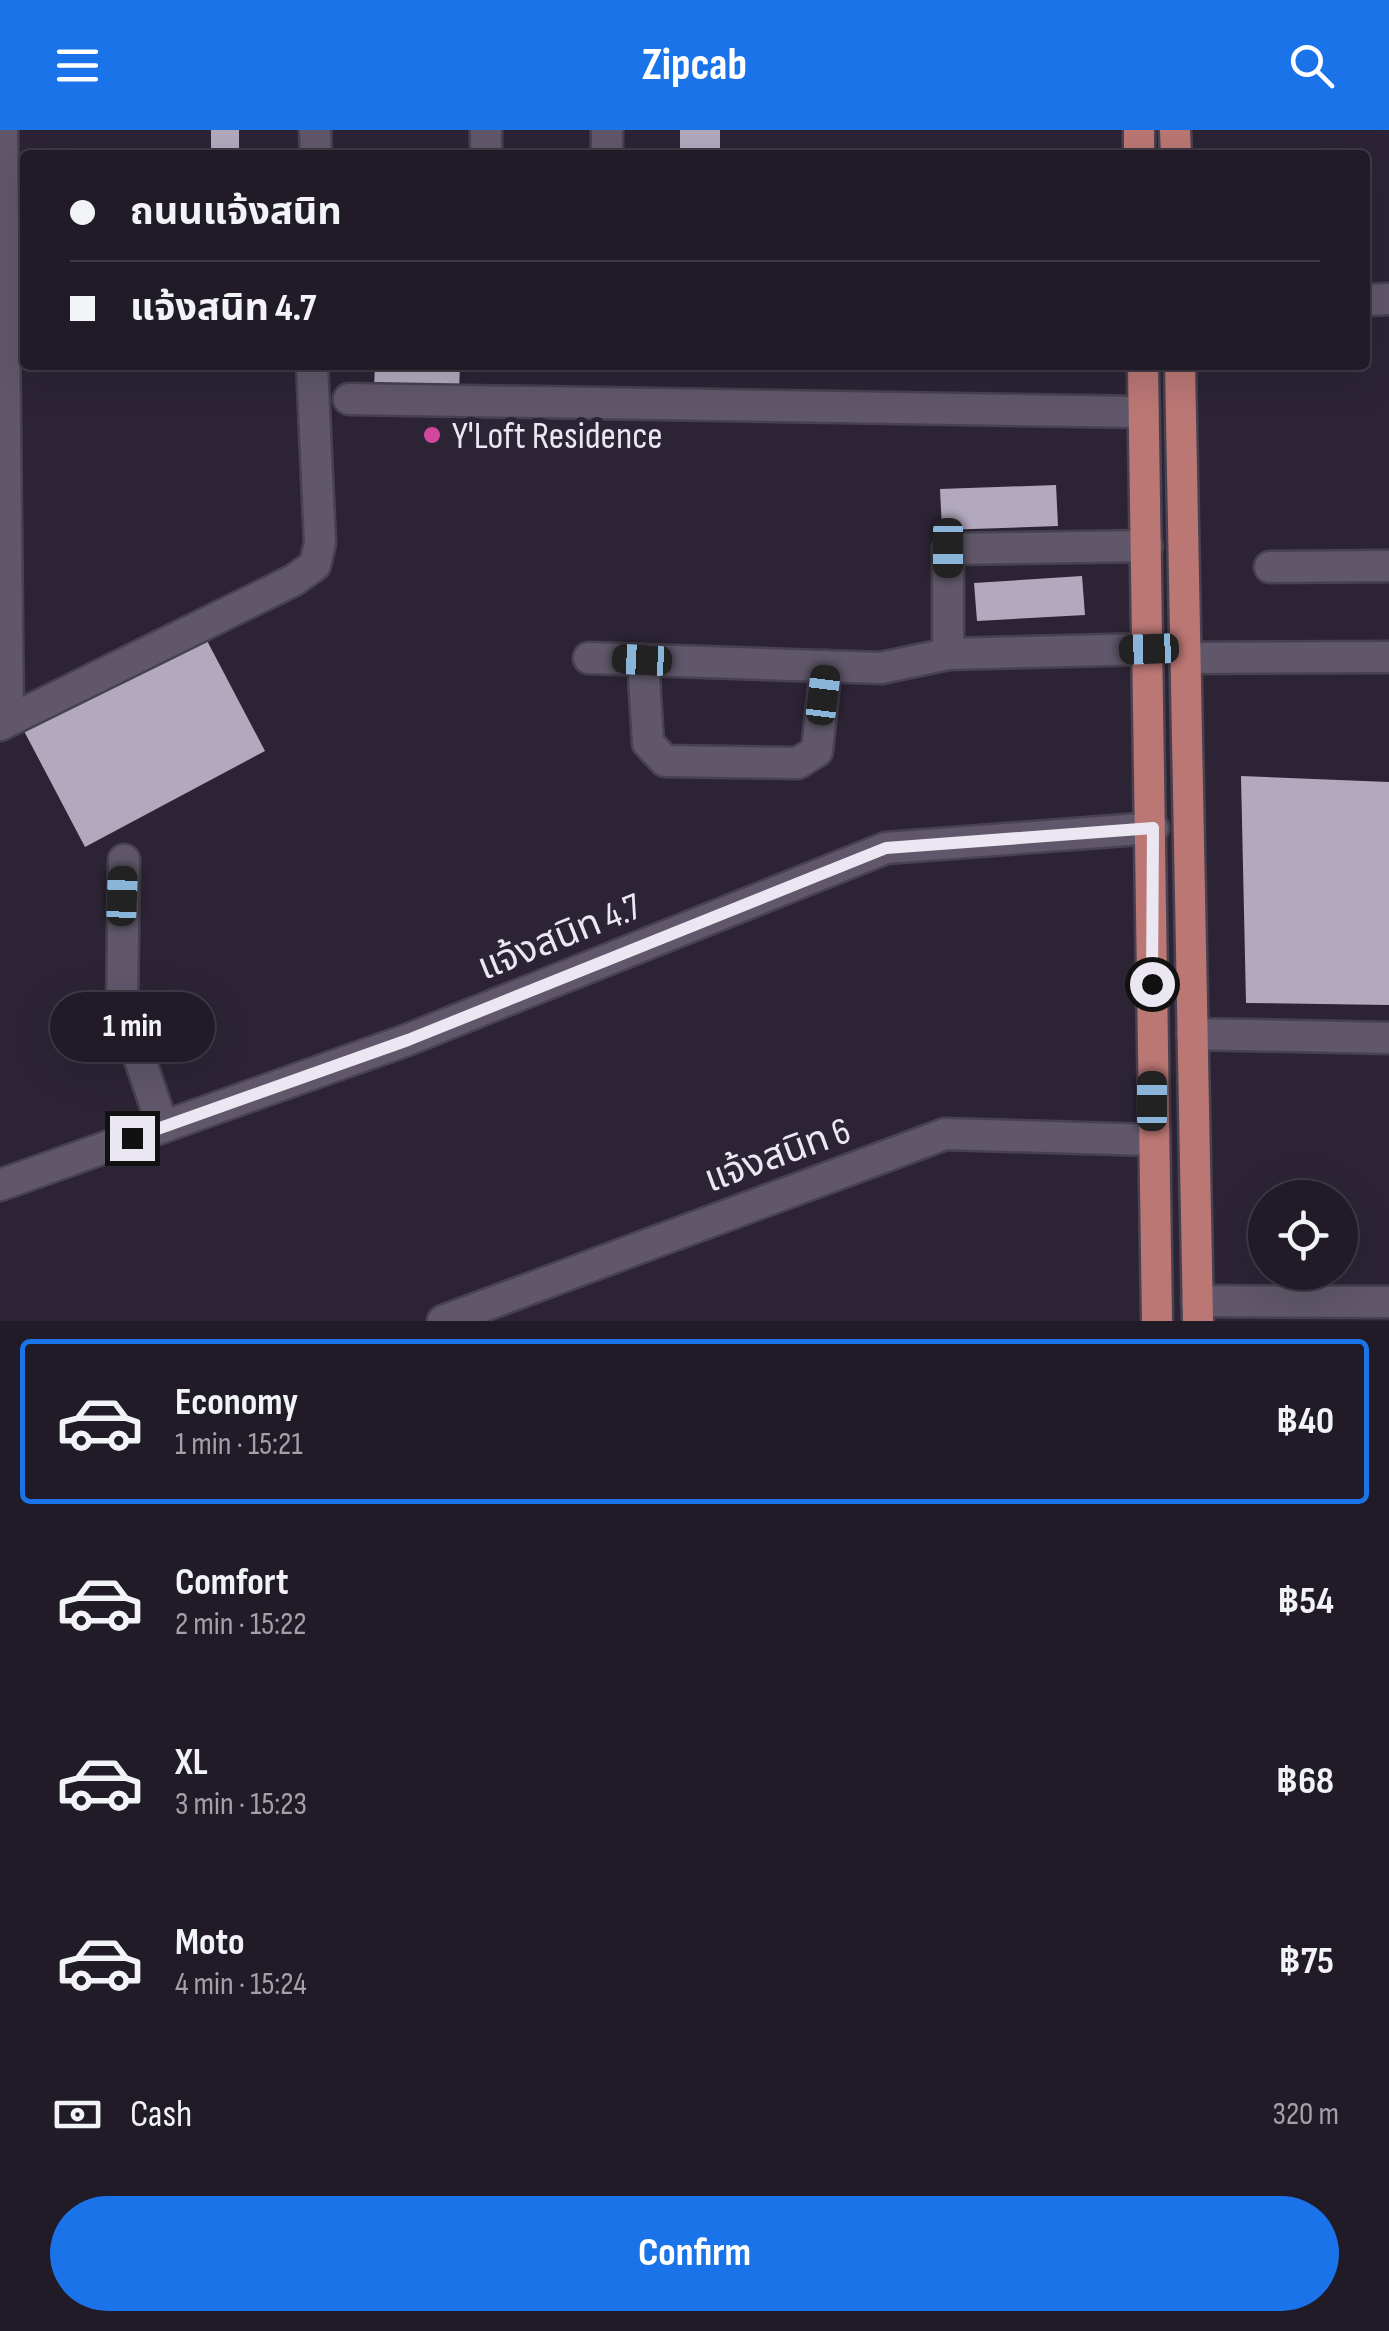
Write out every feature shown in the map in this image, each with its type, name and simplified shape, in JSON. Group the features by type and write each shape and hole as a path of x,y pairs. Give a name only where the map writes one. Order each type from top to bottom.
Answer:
{"main road":[{"path":"1144,370 1153,828 1151,1140 1157,1321"},
{"path":"1180,370 1198,1311"}],"street":[{"path":"2,130 4,723 294,580 315,565 320,543 312,370"},
{"path":"349,399 1144,412"},
{"path":"948,654 948,548 1148,546"},
{"path":"1270,567 1389,566"},
{"path":"588,658 882,668 948,654 1149,649"},
{"path":"1185,658 1389,656"},
{"path":"642,660 648,743 665,760 798,763 810,758 816,751 826,666"},
{"name":"แจ้งสนิท 4.7","path":"2,1175 163,1127 408,1040 886,848 1153,828"},
{"path":"124,860 122,1006 163,1127"},
{"path":"1192,1034 1389,1038"},
{"name":"แจ้งสนิท 6","path":"442,1321 945,1134 1151,1140"},
{"path":"1198,1311 1389,1302"}],"building":[{"path":"211,130 239,130 239,150 211,150"},
{"path":"680,130 720,130 720,150 680,150"},
{"path":"375,370 460,370 459,391 374,387"},
{"path":"1056,485 1058,526 942,530 940,489"},
{"path":"1082,576 1085,615 977,621 974,583"},
{"path":"204,635 265,751 85,847 24,731"},
{"path":"1241,776 1389,782 1389,1005 1246,1003"}],"place":[{"name":"Y'Loft Residence","path":"432,435"}],"route":[{"path":"132,1138 408,1040 886,848 1153,828 1152,984"}]}
